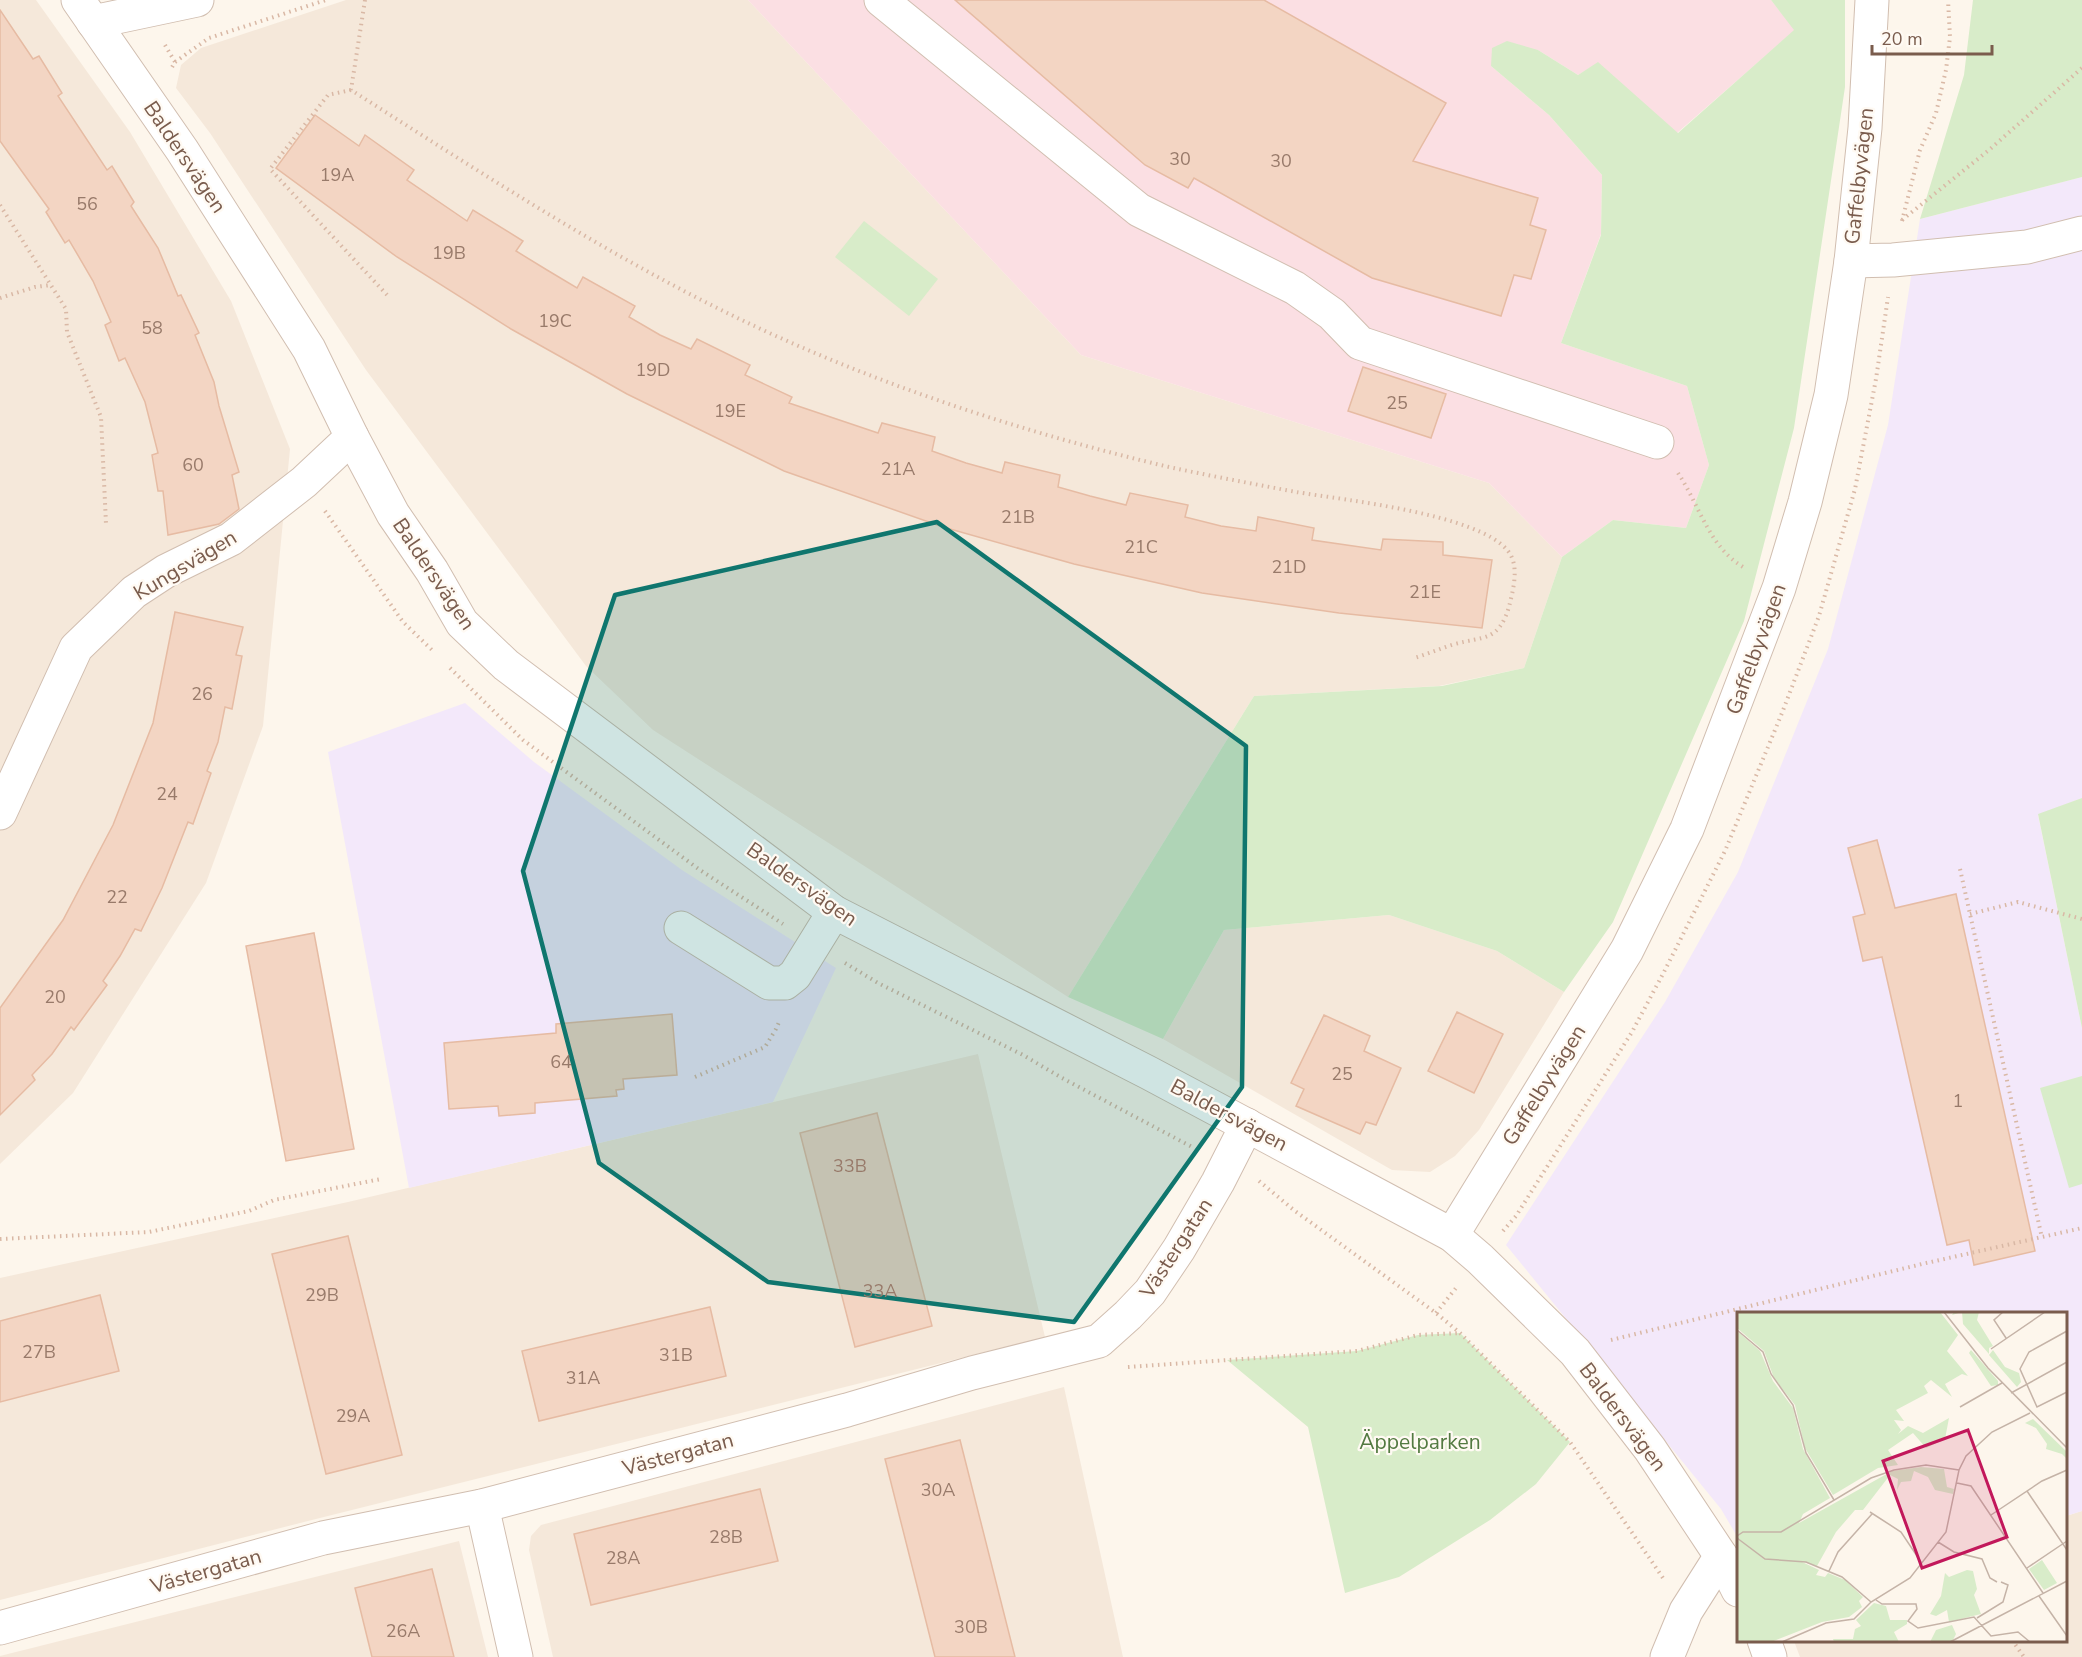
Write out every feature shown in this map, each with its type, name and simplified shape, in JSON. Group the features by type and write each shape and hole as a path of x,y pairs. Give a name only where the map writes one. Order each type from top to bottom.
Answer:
{"street":[{"path":"85,11 197,0"},
{"path":"880,0 1139,210 1295,288 1332,314 1360,343 1657,442"},
{"name":"Gaffelbyvägen","path":"1452,1235 1627,950 1687,829 1779,588 1831,395 1851,261 1865,128 1872,0"},
{"name":"Baldersvägen","path":"85,11 182,150 309,349 393,514 432,571 462,623 506,665 834,912 1021,1006 1452,1235 1480,1259 1575,1352 1650,1449 1720,1556 1737,1588"},
{"path":"1851,261 1893,260 2027,247 2082,233"},
{"name":"Kungsvägen","path":"0,813 76,648 134,592 166,571 231,539 304,482 352,437"},
{"path":"681,928 769,983 785,983 795,975 834,912"},
{"name":"Västergatan","path":"0,1628 323,1538 482,1506 847,1410 972,1373 1099,1341 1128,1316 1150,1292 1179,1249 1218,1182 1247,1125"},
{"path":"482,1506 516,1657"},
{"path":"1667,1657 1686,1611 1720,1556"},
{"path":"1764,1642 1770,1657"}],"path":[{"path":"175,62 209,38 326,0"},
{"path":"351,90 365,0"},
{"path":"1902,221 1989,150 2082,68"},
{"path":"388,296 270,169 328,95 351,90 522,199 633,263 747,322 835,362 926,396 1062,438 1169,466 1417,512 1462,523 1508,551 1514,563 1515,579 1500,628 1487,637 1455,644 1414,658"},
{"path":"0,205 66,309 68,332 100,417 106,524"},
{"path":"0,298 34,287 51,285"},
{"path":"1657,442 1685,483 1710,534 1736,563 1779,588 1819,616"},
{"path":"1960,870 2042,1238"},
{"path":"1969,914 2018,902 2082,919"},
{"path":"695,1077 765,1047 776,1029 785,1005 785,983"},
{"path":"0,1239 149,1232 249,1211 274,1200 381,1179"},
{"path":"1263,1183 1295,1211 1436,1313 1460,1333 1570,1442 1612,1507 1686,1611"},
{"path":"1611,1341 1922,1264 2082,1228"},
{"path":"1120,1368 1358,1351 1418,1335 1460,1333"},
{"path":"2013,1642 2024,1657"}],"highlighted area":[{"path":"937,522 1246,746 1242,1087 1074,1322 768,1282 599,1163 523,871 615,595"}],"shaded area":[{"path":"0,0 36,0 130,132 231,301 290,449 263,726 206,883 73,1093 0,1164"},
{"path":"346,0 748,0 1081,355 1489,483 1562,557 1524,668 1439,686 1254,696 1068,997 653,730 586,666 366,370 210,133 176,88 181,65 201,48"},
{"path":"748,0 1771,0 1795,30 1677,133 1598,63 1578,75 1538,50 1491,66 1549,115 1602,175 1601,234 1561,343 1687,386 1709,465 1686,528 1613,520 1562,557 1489,483 1081,355"},
{"path":"2082,177 2082,798 2038,815 2082,1028 2082,1511 2067,1516 2067,1312 1737,1312 1737,1536 1721,1509 1506,1245 1665,1002 1738,872 1828,649 1888,425 1920,219"},
{"path":"465,703 534,762 682,870 836,968 773,1102 409,1188 328,752"},
{"path":"1389,915 1497,951 1564,992 1479,1130 1455,1156 1430,1172 1392,1170 1163,1039 1224,930"},
{"path":"978,1054 1045,1337 0,1600 0,1278 348,1202"},
{"path":"1064,1387 1123,1657 553,1657 529,1550 531,1536 541,1525"},
{"path":"2082,1511 2082,1657 1800,1657 1794,1642 2067,1642 2067,1516"},
{"path":"459,1541 488,1657 0,1657 0,1656"}],"green space":[{"path":"1771,0 1845,0 1845,87 1794,428 1744,621 1613,922 1564,992 1497,951 1389,915 1224,930 1163,1039 1068,997 1254,696 1442,686 1524,668 1562,557 1613,520 1686,528 1709,465 1687,386 1561,343 1601,235 1602,175 1549,115 1491,66 1492,48 1507,41 1538,50 1578,75 1598,62 1678,133 1794,30"},
{"path":"1973,0 2082,0 2082,177 1920,219 1964,75"},
{"path":"864,221 938,279 909,316 835,257"},
{"path":"2082,798 2082,1028 2038,814"},
{"path":"2082,1076 2082,1184 2069,1188 2040,1088"},
{"name":"Äppelparken","path":"1460,1333 1570,1442 1536,1484 1490,1520 1399,1577 1345,1593 1308,1427 1227,1360 1357,1351 1418,1335"}],"building":[{"path":"955,0 1264,0 1446,103 1413,161 1538,198 1530,225 1546,230 1531,279 1514,275 1501,316 1372,278 1194,178 1188,188 1145,165"},
{"path":"0,10 33,59 39,56 62,93 58,96 107,170 112,166 134,202 131,206 158,248 178,296 181,295 199,333 195,335 214,382 239,472 232,475 239,509 219,524 168,535 163,491 158,491 152,455 158,453 145,402 125,358 119,361 105,325 111,322 93,281 69,240 65,243 46,212 49,209 0,141"},
{"path":"315,115 359,146 365,135 414,170 407,180 467,221 473,210 523,241 516,251 577,288 583,277 635,306 629,317 660,335 691,349 697,339 750,365 745,375 792,397 789,403 878,433 882,423 935,437 932,451 1002,473 1005,462 1060,475 1058,487 1090,496 1126,505 1130,493 1188,505 1185,517 1221,526 1256,531 1258,517 1314,528 1312,540 1381,550 1383,539 1443,542 1443,555 1492,560 1482,628 1339,613 1202,593 1074,564 943,527 784,471 627,394 511,329 397,257 276,168"},
{"path":"1363,367 1446,394 1431,438 1348,411"},
{"path":"175,612 243,627 236,655 242,656 232,709 225,707 218,742 207,771 211,773 193,824 188,822 162,888 141,931 135,929 103,981 107,985 74,1030 71,1027 52,1054 32,1075 35,1080 0,1115 0,1008 63,920 113,825 153,723"},
{"path":"1877,840 1895,908 1956,894 2035,1251 1974,1265 1969,1240 1947,1245 1882,957 1863,961 1853,917 1865,914 1848,848"},
{"path":"314,933 354,1149 286,1161 246,946"},
{"path":"1457,1012 1503,1034 1474,1093 1428,1071"},
{"path":"672,1014 677,1075 623,1079 624,1089 616,1090 617,1096 535,1103 535,1113 499,1116 498,1106 449,1109 444,1043 556,1033 556,1024"},
{"path":"1324,1015 1370,1036 1364,1051 1401,1068 1376,1125 1366,1122 1360,1134 1296,1106 1304,1089 1291,1083"},
{"path":"877,1113 932,1326 855,1347 800,1133"},
{"path":"348,1236 402,1455 326,1474 272,1254"},
{"path":"100,1295 119,1371 0,1402 0,1321"},
{"path":"710,1307 726,1376 539,1421 522,1351"},
{"path":"960,1440 1015,1657 935,1657 885,1459"},
{"path":"760,1489 778,1561 591,1605 574,1534"},
{"path":"432,1569 454,1657 372,1657 355,1588"}]}
